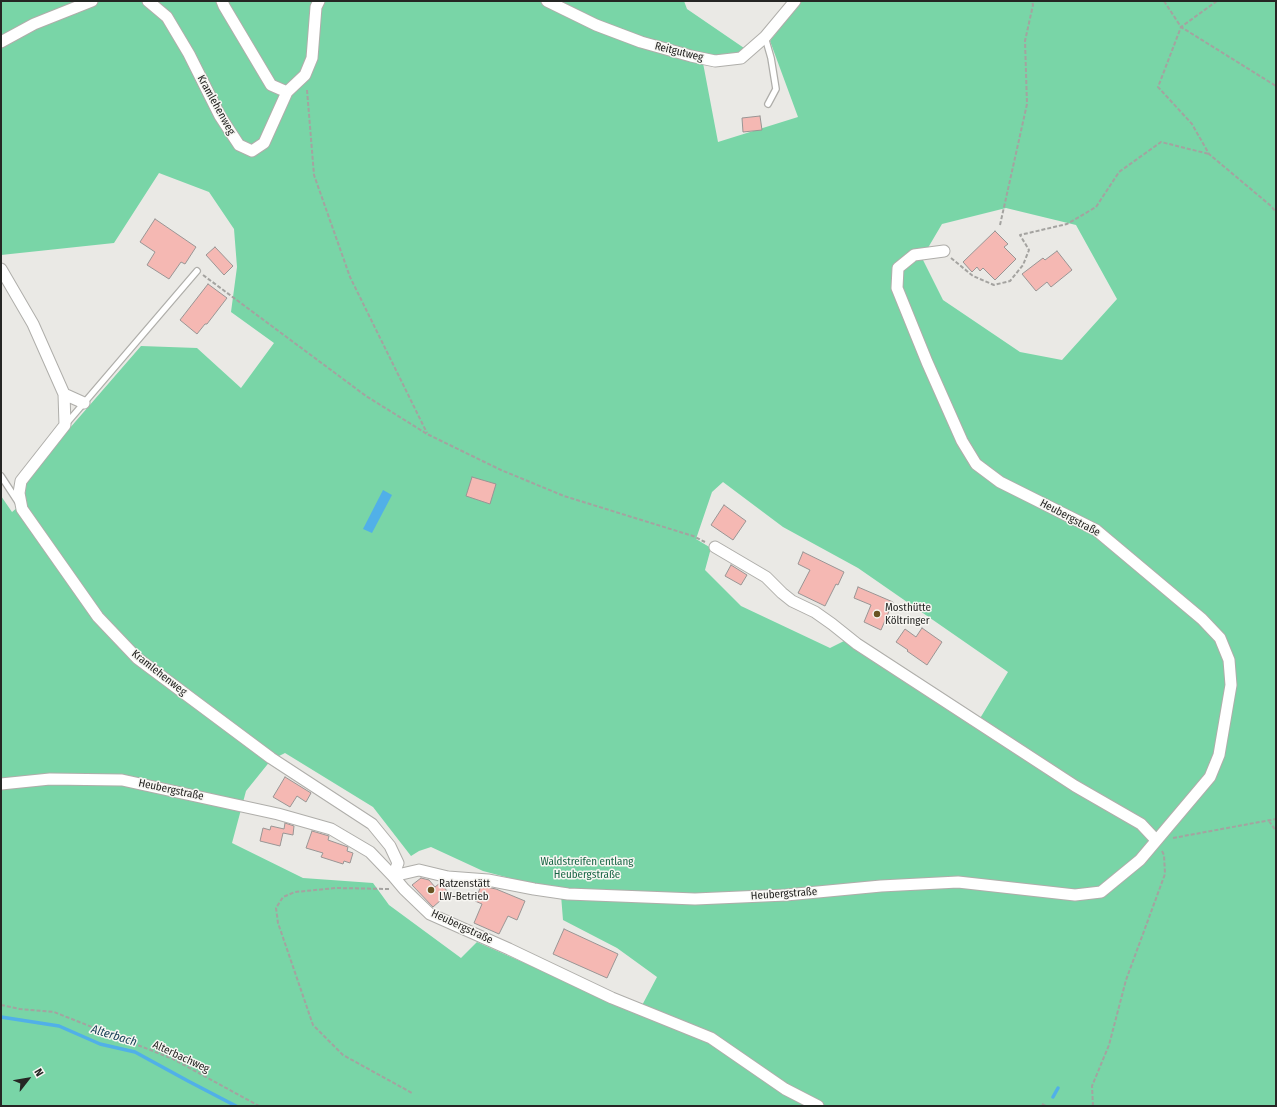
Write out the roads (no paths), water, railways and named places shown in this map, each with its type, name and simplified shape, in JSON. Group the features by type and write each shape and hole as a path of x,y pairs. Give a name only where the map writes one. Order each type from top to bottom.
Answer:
{"street":[{"path":"1,42 34,24 92,1"},
{"name":"Kramlehenweg","path":"148,1 166,17 189,54 220,116 238,145 252,151 264,143 287,92"},
{"path":"222,1 271,85 287,92 305,75 312,58 316,7 319,1"},
{"name":"Reitgutweg","path":"547,1 596,25 641,42 715,61 741,58 765,37 795,1"},
{"name":"Heubergstraße","path":"393,876 419,870 448,877 488,880 568,894 695,899 786,895 881,886 958,882 1075,896 1101,892 1140,860 1210,777 1219,755 1231,685 1229,660 1220,638 1202,619 1096,530 1000,482 976,464 962,441 927,362 897,288 898,268 914,255 944,251"},
{"path":"1,269 33,324 64,394 65,425"},
{"path":"64,394 84,403"},
{"name":"Kramlehenweg","path":"65,425 22,481 19,493 22,509 98,617 137,658 271,758 372,824 390,846 398,862 393,876"},
{"path":"715,547 766,577 792,601 815,612 857,644 982,726 1075,786 1141,824 1156,840"},
{"name":"Heubergstraße","path":"1,784 50,779 122,780 278,814 331,829 370,852 404,890 430,914 509,948 612,998 711,1038 785,1089 818,1106"}],"lane":[{"path":"765,37 771,58 776,89 768,104"},
{"path":"65,425 197,271"},
{"path":"1,476 22,509"}],"water":[{"path":"383,490 392,495 372,533 363,529"}],"waterway":[{"name":"Alterbach","path":"1,1017 59,1026 100,1044 135,1052 236,1106"},
{"path":"1053,1097 1058,1088"}],"place":[{"name":"Mosthütte Költringer","path":"877,614"},
{"name":"Ratzenstätt LW-Betrieb","path":"431,890"}],"park label":[{"name":"Waldstreifen entlang Heubergstraße","path":"587,868"}]}
